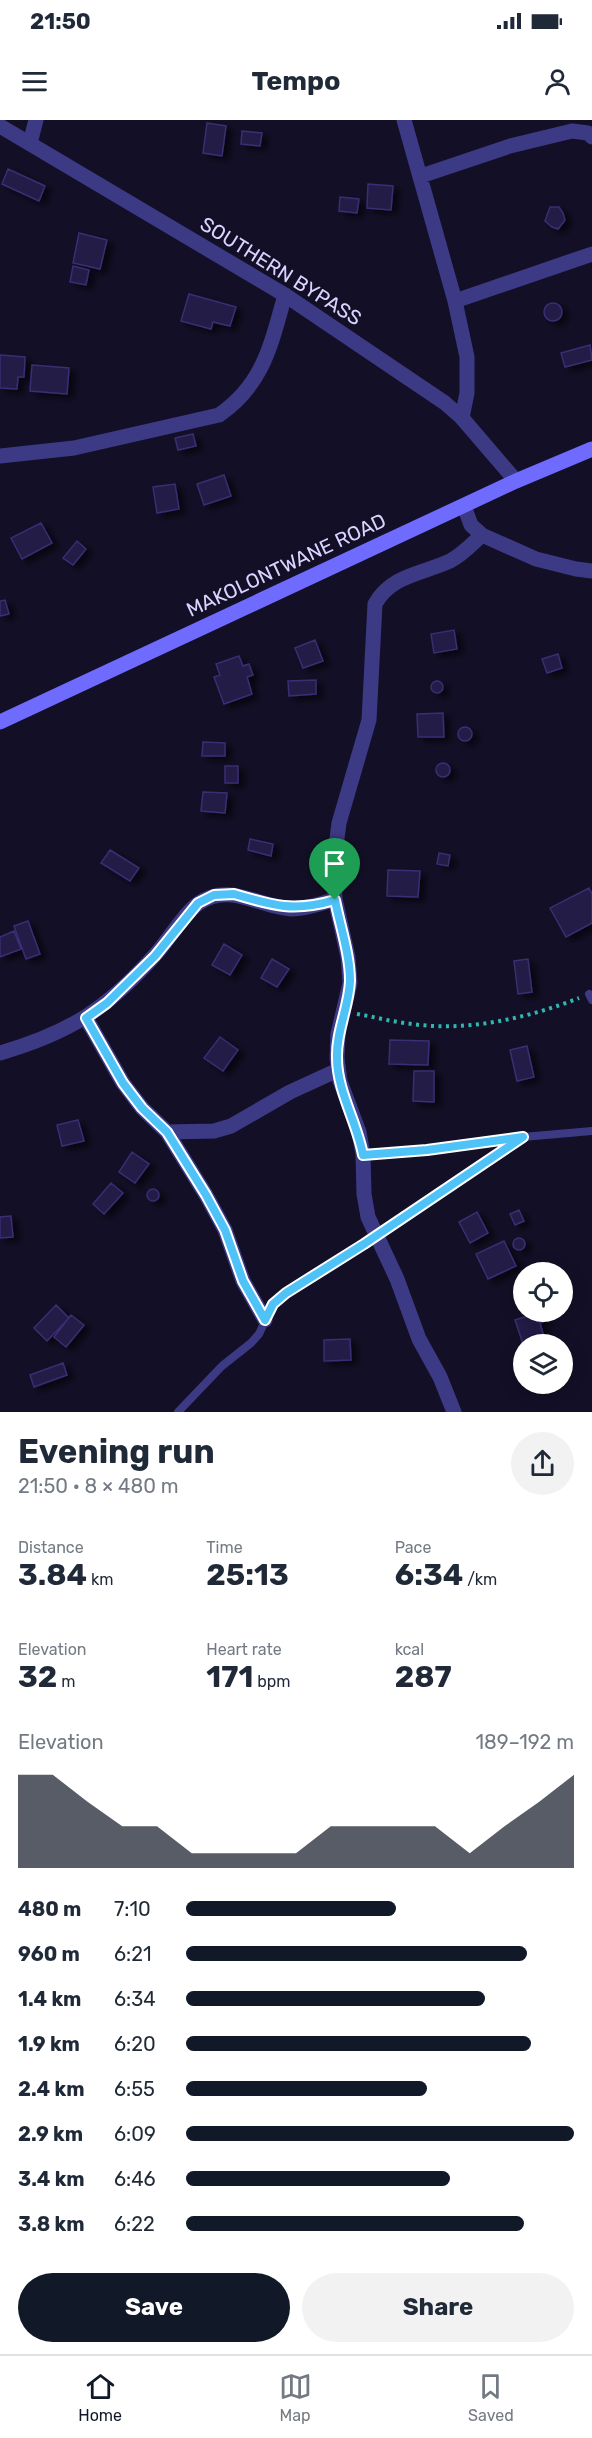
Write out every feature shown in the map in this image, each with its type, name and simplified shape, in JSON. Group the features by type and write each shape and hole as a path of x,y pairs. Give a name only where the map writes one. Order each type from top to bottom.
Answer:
{"main road":[{"name":"MAKOLONTWANE ROAD","path":"0,722 516,482 592,449"}],"street":[{"path":"30,143 36,120"},
{"path":"404,120 455,301 468,375 462,418"},
{"name":"SOUTHERN BYPASS","path":"0,126 285,295 444,403 462,418 516,482"},
{"path":"421,176 510,146 572,131 588,133 592,137"},
{"path":"455,301 592,254"},
{"path":"0,456 74,448 219,414 233,405 248,390 262,370 285,295"},
{"path":"464,506 471,525 482,535 537,559 592,571"},
{"path":"454,1412 440,1377 419,1339 397,1279 368,1217 359,1132 338,1070 338,1034 350,983 348,957 335,900 334,862 339,823 369,720 375,603 381,593 403,578 450,561 462,554 482,535"},
{"path":"0,1053 43,1039 86,1018 107,1003 155,956 198,903 214,895 234,894 291,909 335,900"},
{"path":"86,1018 123,1083 142,1108 167,1132 220,1219 243,1281 265,1320"},
{"path":"167,1132 214,1131 231,1126 290,1092 338,1070"}],"lane":[{"path":"363,1155 592,1131"},
{"path":"178,1412 222,1366 251,1343 259,1334 273,1304 286,1293 376,1236 523,1137"}],"path":[{"path":"345,1011 413,1025 455,1026 497,1021 590,997"}],"building":[{"path":"207,123 226,126 222,156 203,153"},
{"path":"242,131 262,133 260,146 241,144"},
{"path":"8,169 45,186 39,201 2,184"},
{"path":"368,184 393,186 391,210 367,208"},
{"path":"340,197 359,199 357,213 339,211"},
{"path":"550,207 559,207 563,213 565,220 558,229 545,221"},
{"path":"79,233 107,240 100,269 73,263"},
{"path":"73,266 89,270 86,285 70,282"},
{"path":"189,294 236,307 230,326 213,322 211,329 181,321"},
{"path":"549,303 557,303 562,308 560,319 549,321 544,316 544,308"},
{"path":"590,345 592,360 565,367 561,353"},
{"path":"0,355 25,357 24,377 18,377 17,389 0,388"},
{"path":"32,365 69,368 67,394 30,391"},
{"path":"193,434 196,446 178,450 175,438"},
{"path":"224,475 231,496 204,505 197,484"},
{"path":"175,484 179,509 157,513 153,487"},
{"path":"41,523 52,543 22,559 11,538"},
{"path":"77,541 86,549 73,565 63,558"},
{"path":"5,600 9,614 0,616 0,601"},
{"path":"454,630 457,649 434,653 431,634"},
{"path":"315,640 323,661 303,668 295,648"},
{"path":"558,654 562,668 547,673 542,659"},
{"path":"239,656 243,666 249,664 253,675 247,677 252,694 224,704 214,677 220,675 216,664"},
{"path":"316,680 316,694 289,696 288,681"},
{"path":"439,681 443,687 439,693 435,693 431,685"},
{"path":"443,713 444,737 418,737 417,714"},
{"path":"465,727 470,729 472,734 470,739 465,741 460,739 458,734 460,729"},
{"path":"203,742 225,743 225,756 202,756"},
{"path":"440,763 446,763 450,770 446,777 440,777 436,773 436,767"},
{"path":"225,766 238,766 238,783 225,783"},
{"path":"203,792 227,793 225,813 201,811"},
{"path":"250,839 273,844 271,856 248,850"},
{"path":"110,850 139,868 130,881 101,863"},
{"path":"439,853 450,855 448,866 437,864"},
{"path":"388,870 420,871 418,897 387,896"},
{"path":"589,888 592,894 592,923 566,937 550,908"},
{"path":"28,921 40,954 26,959 14,926"},
{"path":"14,931 21,949 0,957 0,937"},
{"path":"224,944 242,955 230,975 212,965"},
{"path":"272,959 289,969 277,987 261,978"},
{"path":"528,959 532,992 518,994 514,961"},
{"path":"220,1037 238,1050 223,1071 204,1058"},
{"path":"390,1040 429,1041 428,1065 389,1064"},
{"path":"527,1046 534,1077 517,1081 510,1050"},
{"path":"414,1071 434,1071 434,1102 413,1101"},
{"path":"78,1120 84,1141 62,1146 57,1125"},
{"path":"132,1152 149,1164 135,1183 119,1172"},
{"path":"111,1183 123,1193 104,1214 93,1204"},
{"path":"155,1189 159,1195 155,1201 151,1201 147,1193"},
{"path":"519,1210 524,1221 515,1225 510,1214"},
{"path":"477,1212 488,1233 470,1243 459,1222"},
{"path":"11,1216 13,1237 0,1238 0,1217"},
{"path":"521,1238 525,1244 521,1250 517,1250 513,1242"},
{"path":"504,1241 514,1262 513,1267 488,1279 476,1254"},
{"path":"56,1305 69,1318 47,1341 34,1328"},
{"path":"71,1315 84,1325 66,1347 54,1337"},
{"path":"516,1322 543,1322 540,1323 543,1334 520,1334"},
{"path":"350,1339 351,1360 324,1361 324,1340"},
{"path":"63,1363 67,1375 34,1387 30,1375"}],"route":[{"path":"234,894 291,909 335,900 348,957 350,983 338,1034 337,1058 340,1081 359,1132 363,1155 427,1150 523,1137 364,1244 286,1293 273,1304 265,1320 243,1281 225,1230 206,1195 167,1132 142,1108 123,1083 86,1018 107,1003 155,956 198,903 214,895 234,894"}]}
